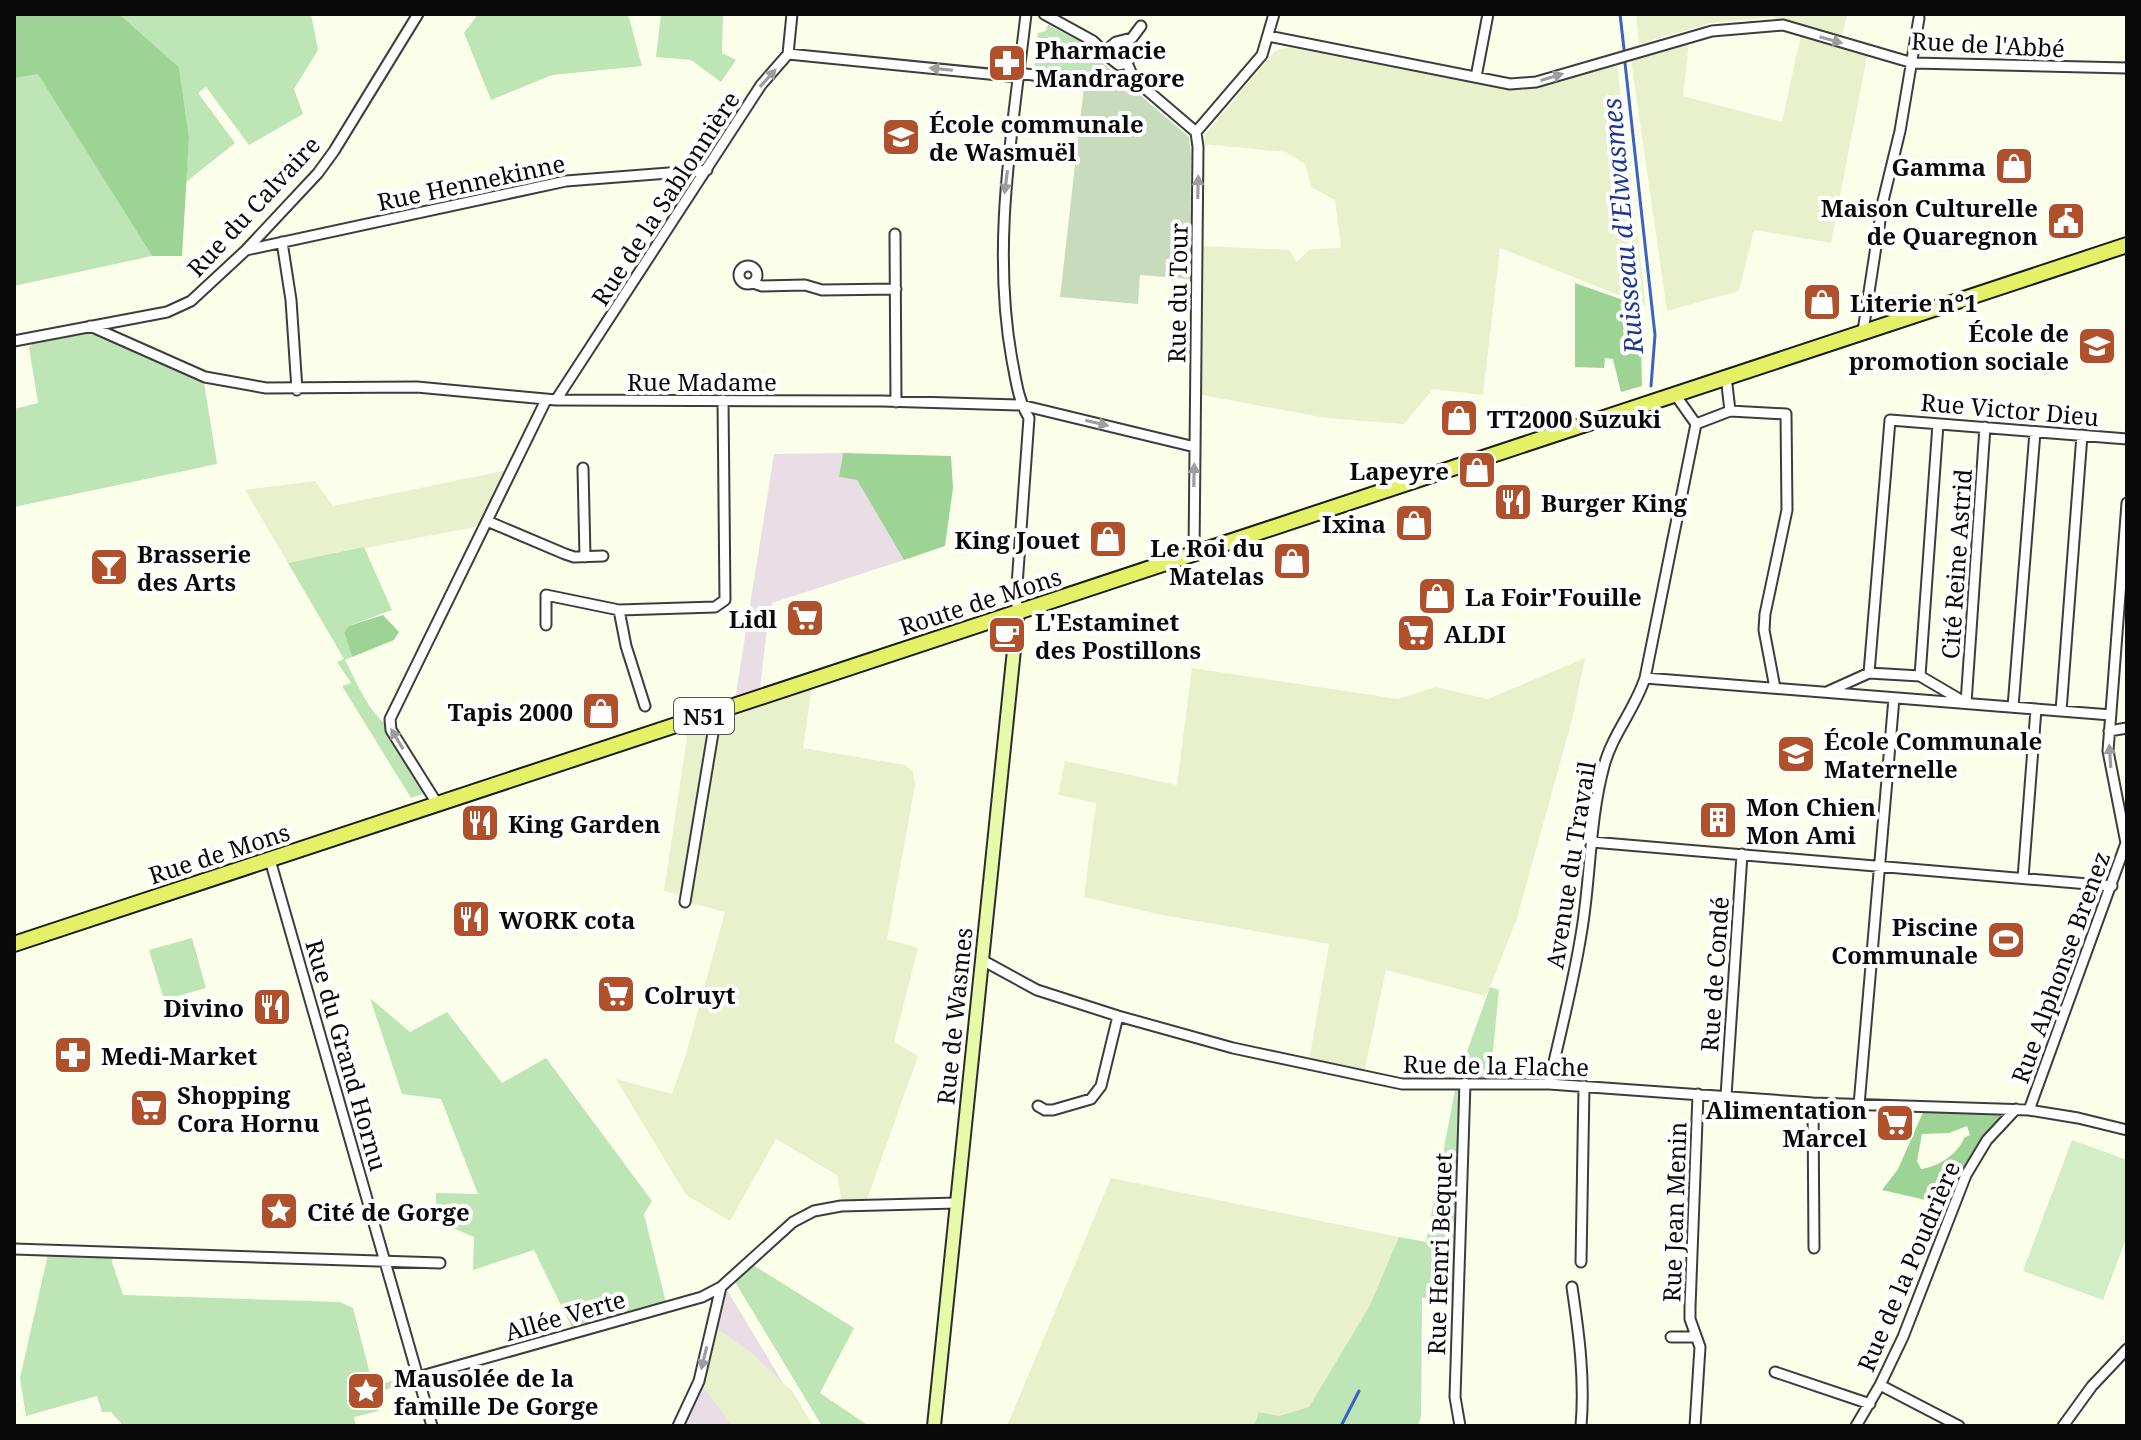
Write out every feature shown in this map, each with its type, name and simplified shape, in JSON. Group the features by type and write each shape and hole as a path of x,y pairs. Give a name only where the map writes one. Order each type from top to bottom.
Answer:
{"main road":[{"name":"N51","path":"1674,393 2127,245"},
{"name":"Route de Mons","path":"438,805 1674,393"},
{"name":"Rue de Mons","path":"14,944 438,805"}],"street":[{"name":"Rue du Calvaire","path":"90,326 167,312 191,301 246,250 318,173 418,14"},
{"path":"792,14 788,54 1082,82"},
{"path":"1018,611 1016,599 1029,418 1021,405 1007,329 1002,251 1003,202 1026,14"},
{"path":"1044,14 1093,41 1114,47 1129,44 1132,51"},
{"path":"1127,63 1144,14"},
{"path":"1114,47 1115,64 1123,73 1196,132 1262,55 1274,14"},
{"path":"1476,77 1488,14"},
{"path":"1863,331 1883,201 1913,63 1919,18"},
{"name":"Rue de l'Abbé","path":"1268,36 1510,84 1536,82 1712,31 1783,25 1913,63 2127,68"},
{"path":"1114,47 1132,38 1141,26"},
{"name":"Rue de la Sablonnière","path":"438,805 391,730 390,723 448,599 551,400 761,85 788,54"},
{"path":"1115,64 1127,63"},
{"path":"1127,63 1134,79"},
{"name":"Rue du Tour","path":"1194,553 1196,132"},
{"name":"Rue Hennekinne","path":"246,250 566,181 707,170"},
{"path":"895,234 896,402"},
{"path":"282,242 291,300 297,390"},
{"path":"753,283 762,286 805,285 822,290 896,289"},
{"path":"14,341 90,326"},
{"name":"Rue Madame","path":"90,326 205,377 266,388 417,387 551,400 1021,405 1195,447"},
{"path":"1726,376 1730,411"},
{"path":"1674,393 1696,424 1730,411 1786,414 1787,510 1764,630 1775,688"},
{"path":"546,625 546,595 619,610 715,607 725,600 723,400"},
{"name":"Rue Victor Dieu","path":"1869,673 1890,420 2127,439"},
{"name":"Avenue du Travail","path":"1549,1084 1581,935 1605,761 1640,694 1645,678 1696,424"},
{"name":"Cité Reine Astrid","path":"1920,676 1938,424"},
{"name":"Cité Reine Astrid","path":"1966,703 1985,427"},
{"path":"2013,707 2035,432"},
{"path":"2061,711 2082,435"},
{"path":"583,468 585,557"},
{"name":"Rue Alphonse Brenez","path":"2029,1110 2126,843 2109,762 2109,731 2127,503"},
{"path":"487,521 565,554 603,556"},
{"path":"619,610 626,646 645,706"},
{"name":"Rue de Wasmes","path":"934,1426 1018,611"},
{"path":"1826,692 1869,673 1920,676 1966,703"},
{"path":"1645,678 2111,715"},
{"path":"1859,1105 1894,698"},
{"path":"2023,878 2036,709"},
{"path":"685,902 714,727 711,714"},
{"path":"2109,731 2127,728"},
{"path":"1592,842 2112,886"},
{"name":"Rue de Condé","path":"1726,1096 1742,854"},
{"name":"Rue du Grand Hornu","path":"270,860 432,1426"},
{"name":"Rue de la Flache","path":"982,960 1037,990 1118,1016 1233,1048 1388,1082 1549,1084 1813,1103 2016,1109 2078,1118 2127,1130"},
{"path":"1038,1106 1053,1110 1091,1099 1101,1086 1118,1016"},
{"name":"Rue Henri Bequet","path":"1460,1426 1455,1397 1465,1083"},
{"path":"1581,1262 1584,1086"},
{"name":"Rue Jean Menin","path":"1695,1426 1700,1347 1690,1307 1698,1094"},
{"path":"1813,1103 1814,1248"},
{"name":"Rue de la Poudrière","path":"1856,1426 1903,1337 1966,1175 1987,1140 2016,1109"},
{"path":"678,1426 699,1381 721,1287 793,1222 814,1211 841,1206 957,1203"},
{"path":"14,1249 440,1263"},
{"name":"Allée Verte","path":"418,1377 702,1297 721,1287"},
{"path":"1572,1287 1580,1336 1581,1426"},
{"path":"1671,1337 1696,1337"},
{"path":"2063,1426 2092,1386 2127,1349"},
{"name":"Rue de la Poudrière","path":"1775,1372 1870,1404"},
{"path":"1880,1385 1959,1426"}],"shaded area":[{"path":"843,453 839,477 857,480 904,560 772,603 773,618 768,620 759,698 734,706 774,454"},
{"path":"727,1290 809,1426 682,1426 721,1297"}],"green space":[{"path":"14,14 119,14 179,67 189,137 182,256 152,256 38,74 14,78"},
{"path":"119,14 311,14 318,50 294,89 303,114 249,145 206,87 198,93 235,143 186,182 189,137 179,67"},
{"path":"478,14 628,14 642,66 552,75 491,100 464,33"},
{"path":"661,14 723,14 722,53 736,60 721,82 691,60 656,57"},
{"path":"1636,14 1847,14 1842,37 1772,17 1711,23 1639,44"},
{"path":"1048,25 1097,50 1098,59 1090,62 1085,78 1034,71 1038,33 1046,31"},
{"path":"1801,34 1867,56 1831,243 1754,230 1739,291 1667,311 1631,60 1689,42 1683,96 1782,122"},
{"path":"1293,46 1509,87 1532,88 1617,65 1646,306 1500,248 1483,395 1433,389 1404,424 1326,418 1202,395 1203,246 1289,250 1297,262 1310,249 1341,248 1335,200 1311,187 1305,164 1286,152 1204,144 1205,135 1275,51"},
{"path":"1098,59 1189,137 1190,279 1140,275 1138,304 1060,297 1085,78 1090,62"},
{"path":"38,73 152,256 14,286 14,78"},
{"path":"1575,283 1640,306 1642,386 1621,392 1613,359 1605,358 1604,368 1575,367"},
{"path":"85,333 102,337 204,382 217,464 14,507 14,409 38,403 29,347 38,340"},
{"path":"843,453 951,456 953,488 945,546 904,560 857,480 839,477"},
{"path":"512,469 485,525 288,563 245,490 315,481 333,506"},
{"path":"364,547 392,610 349,626 344,632 352,657 345,660 369,705 390,727 430,791 411,798 342,686 351,683 337,662 344,659 288,563"},
{"path":"383,615 399,632 394,640 352,657 344,632 349,626"},
{"path":"1585,658 1572,720 1517,918 1490,987 1485,996 1386,970 1364,1073 1309,1061 1329,944 1162,915 1084,897 1096,803 1058,795 1065,761 1177,785 1192,668 1398,699 1436,687 1488,699"},
{"path":"813,680 803,748 905,765 913,772 915,786 887,939 918,948 894,1042 918,1056 867,1199 842,1201 837,1175 776,1139 730,1221 686,1195 616,1079 672,1094 725,912 690,903 687,896 664,891 687,737 682,723"},
{"path":"192,938 206,988 164,1000 149,950"},
{"path":"1490,987 1499,990 1490,1081 1462,1081 1456,1296 1422,1298 1421,1416 1418,1426 1254,1426 1259,1412 1279,1416 1309,1407 1369,1307 1399,1237 1426,1242 1457,1080"},
{"path":"370,998 410,1032 447,1012 502,1083 546,1058 652,1201 644,1214 667,1307 575,1334 534,1250 473,1270 474,1237 436,1221 436,1193 478,1194 441,1099 402,1094"},
{"path":"1924,1110 2000,1113 2001,1121 1952,1206 1882,1190 1898,1169","holes":["1967,1126 1970,1135 1947,1159 1921,1169 1917,1161 1922,1134 1949,1133"]},
{"path":"2072,1140 2127,1160 2127,1236 2103,1300 2023,1271"},
{"path":"1111,1178 1399,1237 1369,1307 1309,1407 1279,1416 1259,1412 1254,1426 1007,1426"},
{"path":"49,1250 113,1255 112,1262 123,1295 340,1302 353,1308 373,1386 418,1374 419,1380 374,1393 379,1411 354,1417 356,1426 121,1426 111,1412 102,1412 97,1396 26,1416 20,1378"},
{"path":"753,1265 854,1328 820,1393 869,1426 822,1426 735,1282"},
{"path":"712,1325 750,1352 793,1392 813,1426 732,1426 699,1381"}],"waterway":[{"name":"Ruisseau d'Elwasmes","path":"1620,14 1624,49"},
{"name":"Ruisseau d'Elwasmes","path":"1625,63 1655,335 1651,386"},
{"name":"Ruisseau d'Elwasmes","path":"1341,1426 1359,1391"}],"place":[{"name":"Pharmacie Mandragore","path":"1007,63"},
{"name":"École communale de Wasmuël","path":"901,137"},
{"name":"Gamma","path":"2014,166"},
{"name":"Maison Culturelle de Quaregnon","path":"2066,221"},
{"name":"Literie n°1","path":"1822,302"},
{"name":"École de promotion sociale","path":"2097,346"},
{"name":"TT2000 Suzuki","path":"1459,418"},
{"name":"Lapeyre","path":"1477,470"},
{"name":"Burger King","path":"1513,502"},
{"name":"Ixina","path":"1414,523"},
{"name":"King Jouet","path":"1108,539"},
{"name":"Le Roi du Matelas","path":"1292,561"},
{"name":"Brasserie des Arts","path":"109,567"},
{"name":"La Foir'Fouille","path":"1437,596"},
{"name":"Lidl","path":"805,618"},
{"name":"ALDI","path":"1416,633"},
{"name":"L'Estaminet des Postillons","path":"1007,635"},
{"name":"Tapis 2000","path":"601,711"},
{"name":"École Communale Maternelle","path":"1796,754"},
{"name":"Mon Chien Mon Ami","path":"1718,820"},
{"name":"King Garden","path":"480,823"},
{"name":"WORK cota","path":"471,919"},
{"name":"Piscine Communale","path":"2006,940"},
{"name":"Colruyt","path":"616,994"},
{"name":"Divino","path":"272,1007"},
{"name":"Medi-Market","path":"73,1055"},
{"name":"Shopping Cora Hornu","path":"149,1108"},
{"name":"Alimentation Marcel","path":"1895,1123"},
{"name":"Cité de Gorge","path":"279,1211"},
{"name":"Mausolée de la famille De Gorge","path":"366,1391"}]}
